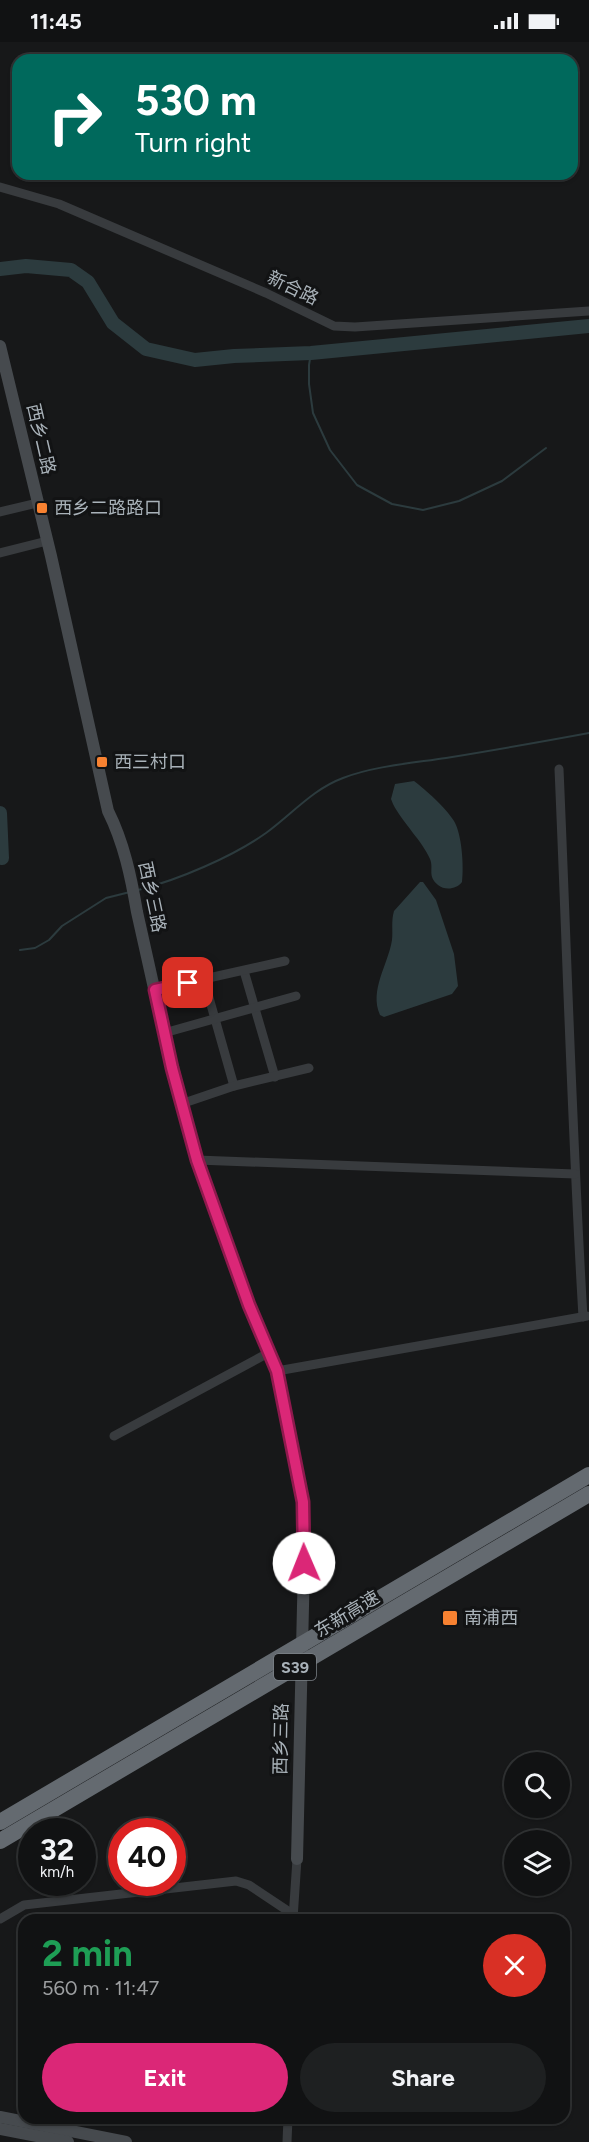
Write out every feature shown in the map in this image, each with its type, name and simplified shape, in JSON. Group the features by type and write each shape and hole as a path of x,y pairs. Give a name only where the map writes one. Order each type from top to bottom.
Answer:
{"highway":[{"name":"东新高速","path":"0,1822 589,1475"},
{"name":"东新高速","path":"0,1841 589,1494"}],"street":[{"name":"新合路","path":"0,187 59,204 334,326 356,327 589,311"},
{"name":"西乡二路","path":"0,346 47,541"},
{"path":"0,512 37,502"},
{"path":"0,553 47,541"},
{"name":"西乡三路","path":"47,541 108,810 119,833 182,1104 197,1160 249,1305 277,1371 303,1502 304,1563 297,1859"},
{"path":"277,1371 586,1316 575,1174 559,769"},
{"path":"155,990 285,961"},
{"path":"244,971 275,1077"},
{"path":"204,980 234,1086"},
{"path":"164,1033 296,996"},
{"path":"182,1104 234,1086 309,1068"},
{"path":"197,1160 575,1174"},
{"path":"114,1436 270,1352"},
{"path":"294,1914 297,1859"},
{"path":"0,1919 24,1905 236,1881 249,1885 289,1914"},
{"path":"0,2117 18,2121"},
{"path":"35,2124 126,2142"},
{"path":"287,2142 288,2124"},
{"path":"0,2129 68,2142"}],"shaded area":[{"path":"414,781 441,805 457,827 462,851 463,876 462,882 454,888 447,889 435,882 427,852 391,799 395,784"},
{"path":"420,882 423,882 436,900 454,954 458,986 452,994 384,1017 380,1015 377,1006 377,996 392,940 394,911"}],"waterway":[{"path":"0,269 26,266 71,270 88,282 113,323 146,349 195,360 311,353 589,326"},
{"path":"311,353 309,384 313,413 330,450 357,485 392,504 423,510 459,501 502,481 546,448"},
{"path":"138,890 187,874 237,851 266,833 303,802 343,778 381,768 589,733"},
{"path":"0,813 2,858"},
{"path":"20,950 35,948 49,940 62,926 106,898 130,892"}],"place":[{"name":"西乡二路路口","path":"42,508"},
{"name":"西三村口","path":"102,762"},
{"name":"南浦西","path":"450,1618"}],"route":[{"path":"188,983 155,990 172,1068 197,1160 249,1305 277,1371 303,1502 304,1563"}]}
